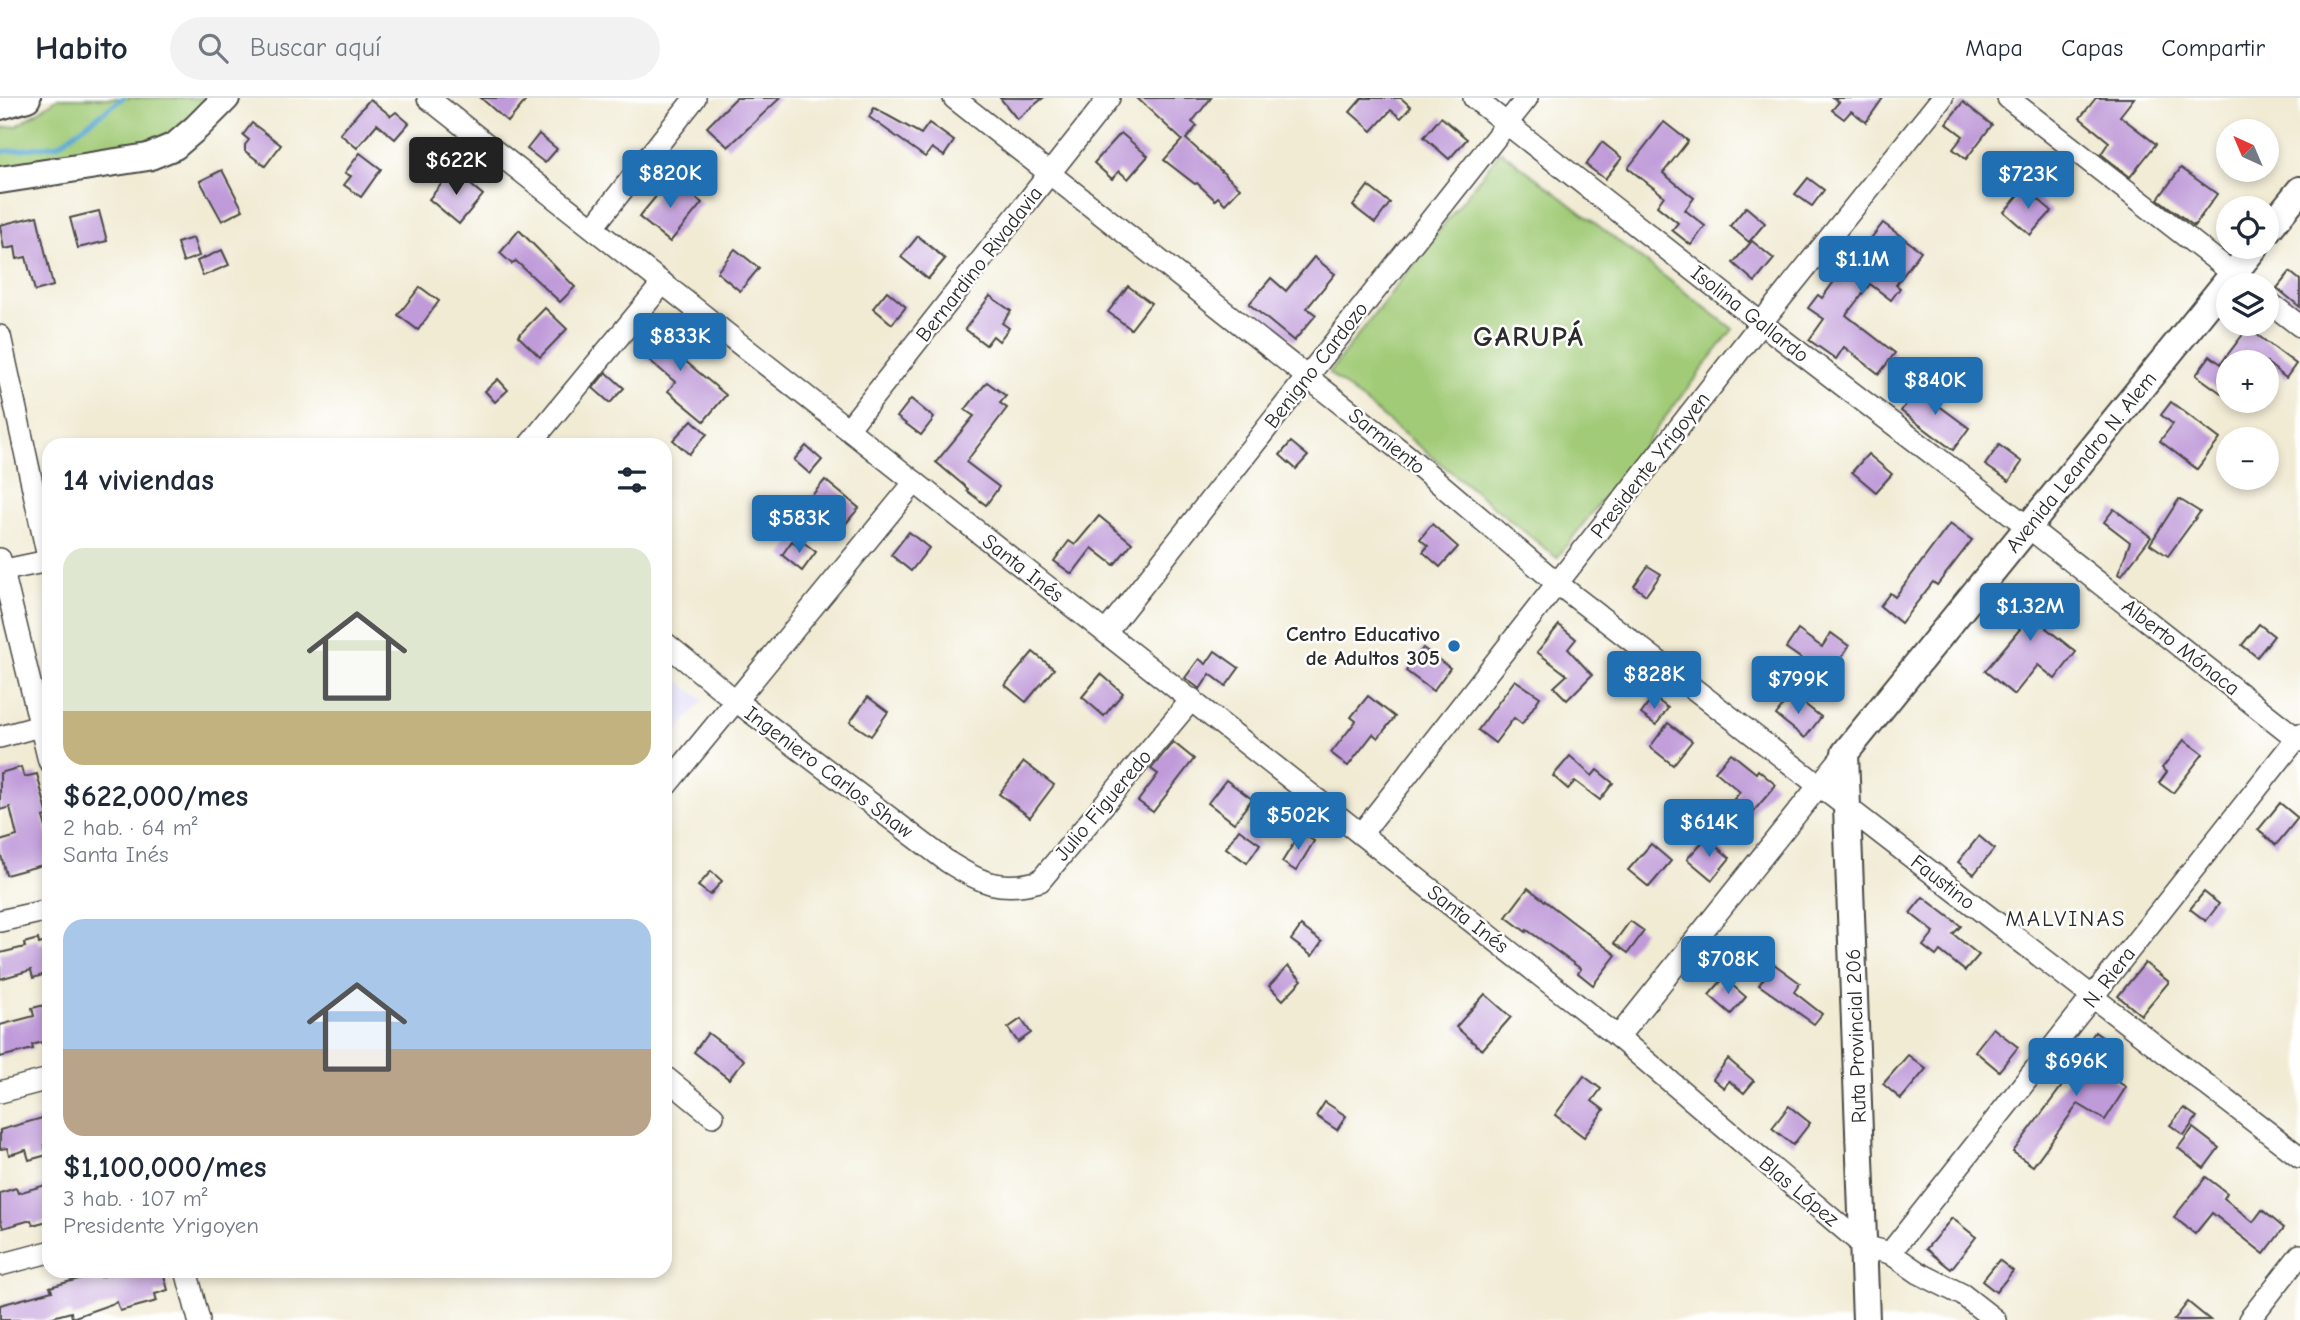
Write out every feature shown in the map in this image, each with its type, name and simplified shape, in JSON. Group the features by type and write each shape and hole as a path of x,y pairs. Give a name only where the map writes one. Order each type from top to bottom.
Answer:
{"main road":[{"path":"0,106 27,98"},
{"path":"0,180 148,156 175,146 226,98"},
{"path":"2279,216 2300,190"},
{"name":"Avenida Leandro N. Alem","path":"1845,753 2028,527 2216,307"},
{"name":"Ruta Provincial 206","path":"1845,753 1866,1320"}],"street":[{"name":"Santa Inés","path":"428,98 1618,1037"},
{"path":"593,227 695,98"},
{"name":"Sarmiento","path":"954,98 1406,455 1558,584 1819,785"},
{"name":"Bernardino Rivadavia","path":"848,429 1110,98"},
{"name":"Isolina Gallardo","path":"1474,98 1760,323 2028,527"},
{"name":"Benigno Cardozo","path":"1106,632 1527,98"},
{"name":"Presidente Yrigoyen","path":"1361,834 1760,323 1942,98"},
{"path":"2008,98 2232,273"},
{"path":"535,438 663,283"},
{"path":"2279,310 2300,326"},
{"path":"0,335 42,533"},
{"path":"672,779 915,482"},
{"name":"Alberto Mónaca","path":"2028,527 2299,737"},
{"path":"42,562 1,567 42,734"},
{"name":"Ingeniero Carlos Shaw","path":"672,649 736,701 948,862 976,880 1002,887"},
{"name":"Julio Figueredo","path":"1002,887 1023,886 1040,881 1192,699"},
{"path":"0,737 40,726"},
{"name":"N. Riera","path":"1890,1253 2299,737"},
{"name":"Avenida Leandro N. Alem","path":"1618,1037 1845,753"},
{"name":"Faustino","path":"1819,785 2300,1157"},
{"path":"0,922 42,912"},
{"name":"Blas López","path":"1618,1037 1864,1246 1890,1253 1919,1273 1962,1295 1995,1320"},
{"path":"0,1092 42,1081"},
{"path":"672,1083 713,1116"},
{"path":"0,1265 42,1254"},
{"path":"2249,1320 2300,1255"},
{"path":"188,1278 199,1320"}],"shaded area":[{"path":"672,676 703,700 672,738"}],"green space":[{"path":"58,98 208,98 173,133 96,155 0,170 0,128 17,126"},
{"path":"1501,151 1733,329 1557,558 1329,373"}],"building":[{"path":"481,98 528,98 508,122"},
{"path":"736,98 780,98 728,147 707,127"},
{"path":"1000,98 1043,98 1017,119"},
{"path":"1137,98 1211,98 1192,122 1197,126 1186,139 1240,188 1225,204 1218,197 1215,200 1197,183 1164,160 1182,140"},
{"path":"1362,98 1401,98 1411,107 1401,118 1391,110 1372,131 1350,112"},
{"path":"1833,98 1883,98 1866,122 1851,111 1844,119 1832,110 1839,102"},
{"path":"2096,98 2134,98 2120,116 2156,144 2130,177 2101,154 2109,142 2080,118"},
{"path":"370,99 391,116 396,112 409,123 395,139 377,124 357,148 340,134"},
{"path":"1963,102 1992,125 1966,159 1953,149 1963,136 1946,123"},
{"path":"874,108 921,134 929,123 954,141 944,156 932,148 925,157 869,117"},
{"path":"1441,117 1467,139 1449,159 1424,137"},
{"path":"1664,122 1688,141 1663,173 1694,198 1685,210 1705,226 1691,245 1672,230 1678,223 1657,206 1664,196 1628,168"},
{"path":"252,123 281,145 265,166 245,151 249,140 243,135"},
{"path":"1121,133 1148,156 1128,179 1119,171 1112,179 1094,163"},
{"path":"539,134 557,149 545,163 527,149"},
{"path":"1602,142 1622,158 1605,179 1586,165"},
{"path":"360,153 381,169 361,197 344,185 351,176 345,173"},
{"path":"2181,168 2217,194 2194,226 2158,199"},
{"path":"222,170 243,210 222,221 200,181"},
{"path":"453,170 483,195 459,224 429,199"},
{"path":"671,178 702,203 670,242 639,217"},
{"path":"1808,178 1824,190 1812,206 1795,194"},
{"path":"1368,186 1390,203 1375,223 1353,206"},
{"path":"2025,188 2052,211 2030,235 2004,212"},
{"path":"1746,207 1765,223 1749,242 1730,226"},
{"path":"99,211 107,241 78,248 70,218"},
{"path":"37,216 53,286 35,291 26,257 17,259 15,247 4,249 0,225"},
{"path":"1883,223 1921,251 1896,285 1900,288 1891,300 1870,284 1846,315 1895,353 1879,374 1844,347 1836,359 1809,340 1824,319 1808,308 1818,295 1822,298 1841,272 1827,262 1838,248 1854,260"},
{"path":"519,230 575,287 560,302 516,261 512,264 500,253"},
{"path":"918,236 945,259 928,279 901,257"},
{"path":"193,238 199,256 183,262 177,243"},
{"path":"1752,241 1774,259 1755,282 1733,263"},
{"path":"735,249 759,268 740,291 717,272"},
{"path":"222,250 229,265 203,276 197,261"},
{"path":"1314,257 1335,274 1307,308 1316,315 1294,341 1249,304 1271,278 1286,291"},
{"path":"2290,272 2300,280 2300,307 2279,290 2279,286"},
{"path":"1128,286 1151,303 1131,329 1108,312"},
{"path":"420,287 439,301 418,330 398,315"},
{"path":"887,291 906,307 892,324 873,308"},
{"path":"990,296 1011,311 1002,323 1009,328 999,341 993,336 986,345 965,329"},
{"path":"545,308 567,329 540,357 518,336"},
{"path":"657,322 679,341 672,350 726,395 704,421 668,391 675,382 635,348"},
{"path":"2242,336 2259,336 2277,350 2231,350"},
{"path":"2279,351 2296,364 2286,378 2279,372"},
{"path":"2210,356 2216,360 2216,389 2196,375"},
{"path":"606,372 624,388 610,403 593,388"},
{"path":"498,379 508,390 495,402 485,391"},
{"path":"987,382 1006,396 1000,403 1007,408 966,462 999,487 986,505 936,462 974,416 965,410"},
{"path":"1921,384 1942,400 1938,405 1969,428 1953,450 1901,411"},
{"path":"911,399 934,418 921,435 897,417"},
{"path":"2171,402 2216,436 2216,444 2197,469 2160,441 2173,424 2161,415"},
{"path":"692,420 707,434 689,454 673,440"},
{"path":"1291,442 1308,456 1296,469 1280,455"},
{"path":"1999,445 2022,462 2009,481 1985,465"},
{"path":"806,446 822,460 810,474 794,460"},
{"path":"1868,454 1892,474 1876,492 1852,472"},
{"path":"825,480 859,508 842,528 808,500"},
{"path":"2179,499 2200,512 2168,556 2150,544"},
{"path":"2114,509 2151,537 2121,576 2118,574 2130,542 2104,522"},
{"path":"1099,516 1132,543 1114,565 1092,548 1072,574 1054,561 1069,541 1075,545"},
{"path":"1432,524 1458,547 1440,567 1423,552 1428,546 1420,539"},
{"path":"1950,524 1972,540 1937,585 1933,582 1901,623 1880,606 1890,593 1895,597"},
{"path":"909,532 929,548 911,571 891,555"},
{"path":"792,541 799,546 803,542 816,552 802,571 782,555"},
{"path":"1648,566 1661,574 1646,595 1634,586"},
{"path":"2036,587 2062,608 2046,628 2076,652 2055,679 2038,665 2014,695 1985,671 2020,629 2000,612 2012,598 2021,606"},
{"path":"2259,624 2274,636 2257,657 2242,645"},
{"path":"1559,625 1576,639 1568,649 1592,675 1567,700 1554,687 1567,675 1537,652"},
{"path":"1798,630 1822,647 1831,633 1849,646 1828,677 1786,648"},
{"path":"1423,648 1450,668 1433,691 1406,671"},
{"path":"1215,651 1239,668 1226,686 1210,674 1200,689 1185,678 1199,659 1206,664"},
{"path":"1033,652 1054,669 1026,702 1005,685"},
{"path":"1101,674 1123,693 1104,716 1082,697"},
{"path":"1515,680 1540,697 1522,724 1514,718 1495,743 1478,730"},
{"path":"1792,694 1821,717 1805,738 1776,715"},
{"path":"1368,696 1395,717 1378,738 1373,734 1348,766 1331,753 1356,721 1351,717"},
{"path":"868,697 888,712 871,736 850,722"},
{"path":"1653,697 1668,708 1656,725 1641,714"},
{"path":"1668,723 1692,741 1673,765 1650,747"},
{"path":"2184,740 2203,754 2173,793 2159,783 2167,772 2162,768"},
{"path":"1173,742 1194,759 1153,812 1138,801 1158,774 1151,769"},
{"path":"1731,753 1776,785 1747,819 1730,804 1740,792 1715,771"},
{"path":"1570,756 1592,776 1597,770 1613,783 1600,800 1575,781 1568,789 1553,776"},
{"path":"1024,762 1054,785 1030,817 999,794"},
{"path":"21,767 24,777 37,774 42,793 42,865 6,875 0,841 17,836 10,807 0,810 0,773"},
{"path":"1226,780 1252,799 1234,823 1208,803"},
{"path":"2280,803 2298,818 2276,845 2258,830"},
{"path":"1239,829 1260,844 1247,863 1226,848"},
{"path":"1300,833 1314,841 1296,871 1282,862"},
{"path":"1979,836 1994,849 1974,874 1958,862"},
{"path":"1706,838 1730,858 1712,880 1687,859"},
{"path":"1651,844 1671,861 1649,887 1628,870"},
{"path":"711,871 722,881 710,895 698,886"},
{"path":"1528,888 1616,955 1593,985 1578,973 1581,969 1506,917"},
{"path":"2204,892 2219,904 2206,921 2190,909"},
{"path":"1923,897 1961,926 1953,934 1979,955 1965,971 1940,951 1936,956 1923,946 1934,932 1910,913"},
{"path":"1630,921 1644,931 1628,953 1614,943"},
{"path":"1301,926 1322,942 1312,956 1291,940"},
{"path":"38,939 39,944 42,943 42,975 33,978 31,970 0,979 0,953 25,947 24,943"},
{"path":"2145,963 2169,982 2141,1015 2118,996"},
{"path":"1774,964 1800,983 1794,992 1822,1014 1814,1024 1759,985"},
{"path":"1288,966 1302,980 1283,1000 1269,986"},
{"path":"1724,978 1746,997 1731,1014 1709,995"},
{"path":"1485,994 1511,1017 1482,1050 1456,1027"},
{"path":"42,1006 42,1042 32,1045 33,1049 0,1057 0,1025 34,1016 32,1008"},
{"path":"1021,1019 1031,1033 1018,1042 1008,1028"},
{"path":"1993,1028 2018,1047 1999,1071 1975,1051"},
{"path":"2095,1032 2120,1050 2103,1072 2126,1087 2105,1120 2078,1104 2033,1166 2013,1152 2088,1051 2084,1048"},
{"path":"708,1033 744,1060 729,1079 694,1052"},
{"path":"1908,1055 1926,1069 1901,1099 1883,1084"},
{"path":"1728,1059 1754,1081 1744,1093 1729,1081 1724,1088 1713,1079"},
{"path":"1584,1076 1601,1089 1592,1101 1604,1110 1584,1137 1555,1115"},
{"path":"1325,1102 1346,1116 1337,1130 1316,1116"},
{"path":"1789,1106 1810,1123 1793,1145 1772,1128"},
{"path":"2184,1108 2197,1117 2184,1135 2170,1125"},
{"path":"42,1118 42,1156 29,1160 26,1150 9,1155 7,1148 0,1149 0,1130"},
{"path":"2193,1128 2219,1148 2204,1168 2178,1148"},
{"path":"2206,1177 2227,1193 2224,1198 2253,1222 2262,1210 2284,1228 2264,1254 2212,1213 2195,1234 2174,1217"},
{"path":"42,1186 42,1222 33,1225 31,1220 3,1228 0,1219 0,1193 16,1188 18,1193"},
{"path":"1952,1218 1976,1237 1951,1269 1926,1249"},
{"path":"1999,1260 2013,1271 1996,1292 1982,1281"},
{"path":"82,1278 165,1278 168,1290 155,1294 157,1301 120,1311 117,1302 72,1318 71,1312 42,1320 0,1320 0,1305 52,1291 50,1287"},
{"path":"2188,1302 2210,1320 2174,1320"}],"waterway":[{"path":"0,152 58,145 123,98"}],"place":[{"name":"Centro Educativo de Adultos 305","path":"1454,646"}],"district":[{"name":"GARUPÁ","path":"1529,337"},
{"name":"MALVINAS","path":"2066,918"}]}
